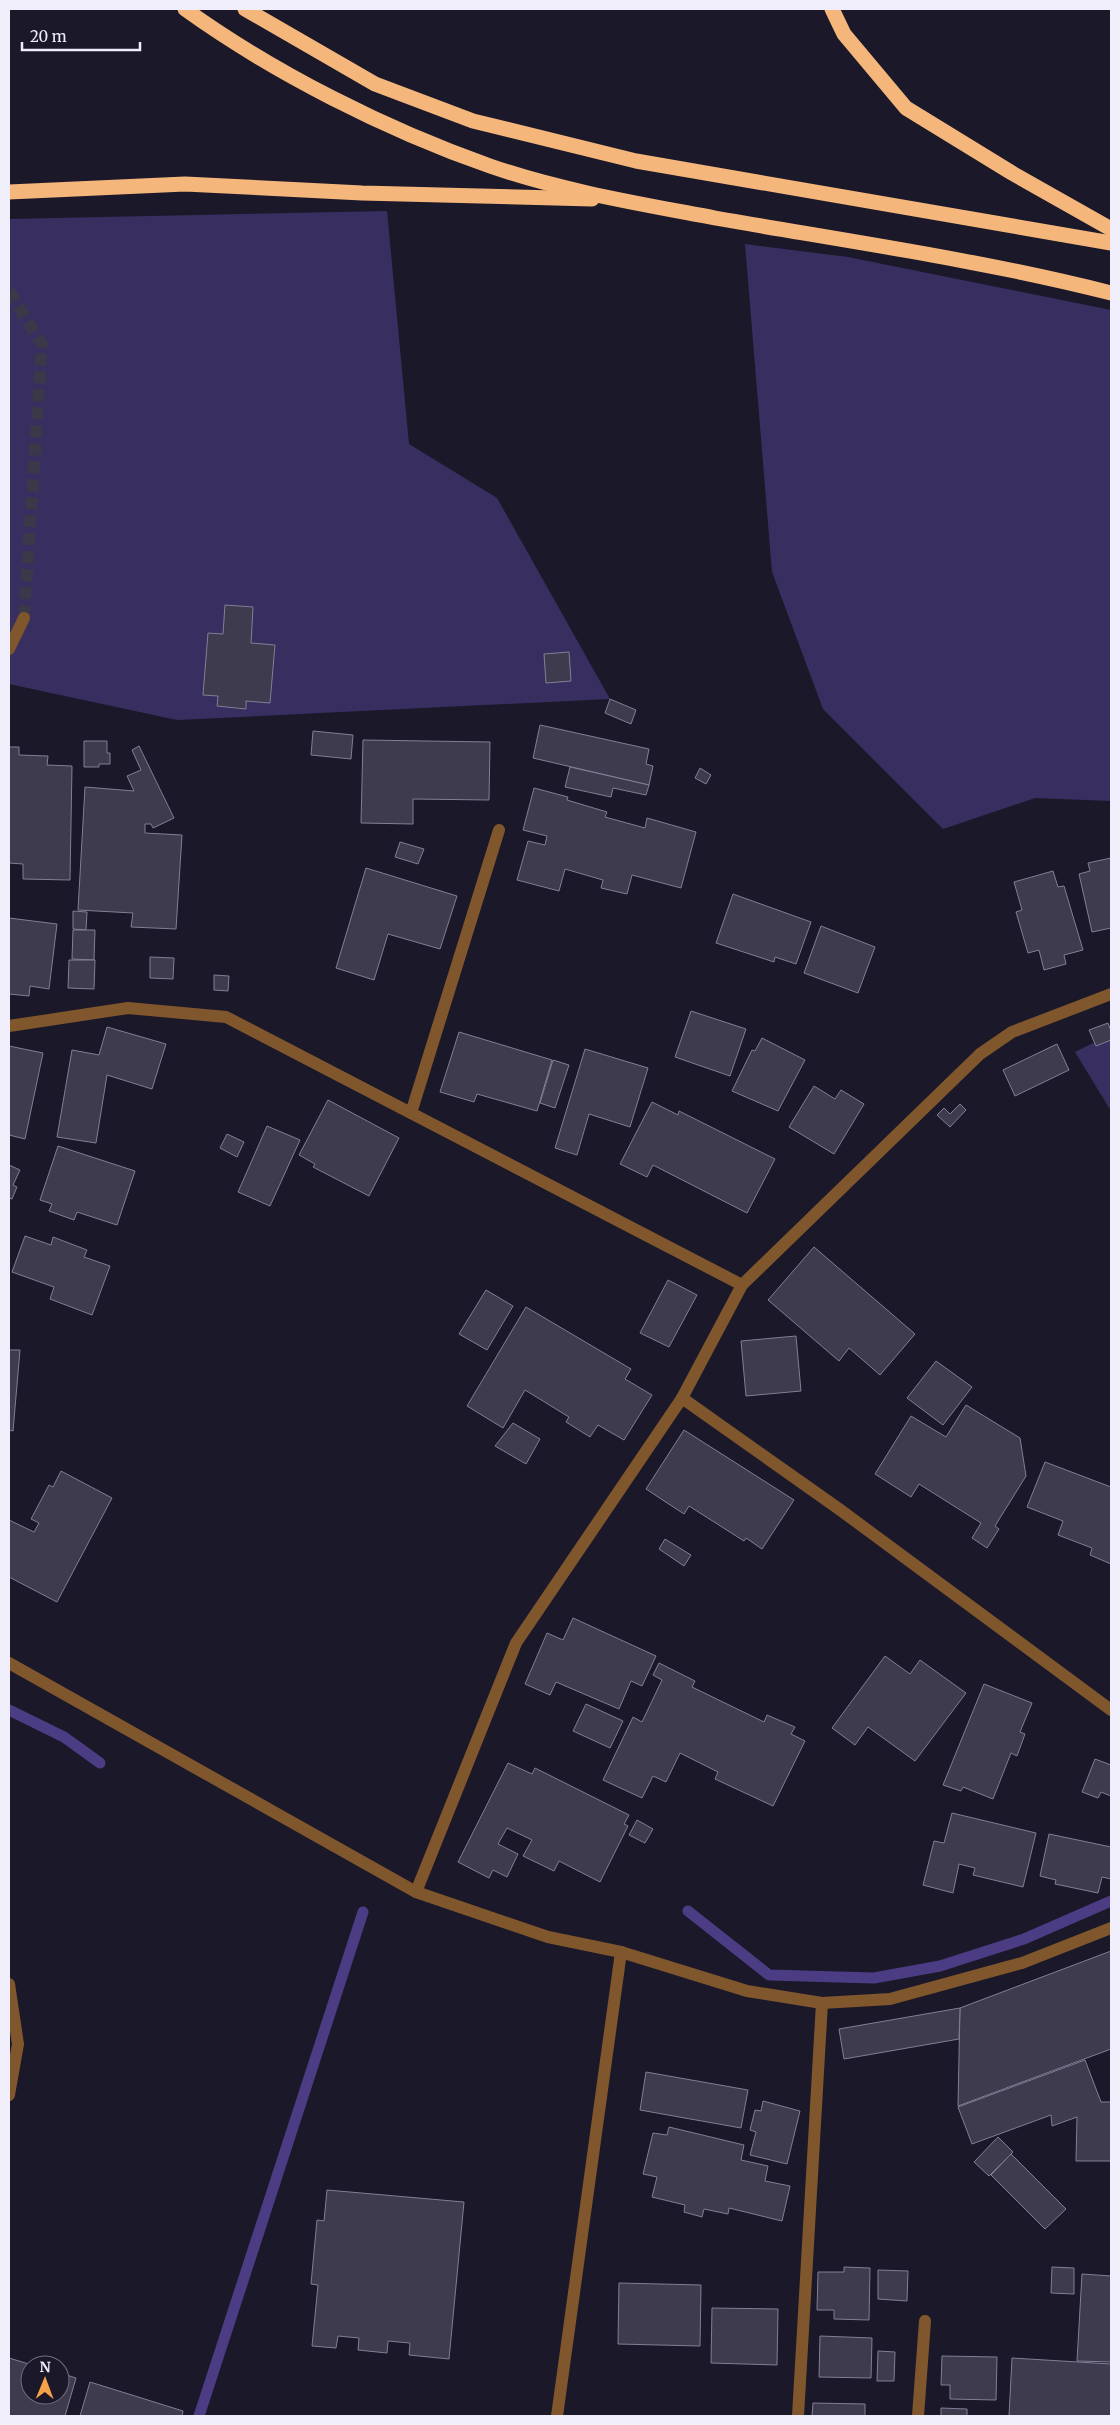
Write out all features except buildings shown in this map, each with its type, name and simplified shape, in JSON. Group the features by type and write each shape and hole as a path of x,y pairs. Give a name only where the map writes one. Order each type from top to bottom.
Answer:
{"highway":[{"path":"185,9 210,27 301,80 383,124 491,166 616,200 1029,272 1111,293"},
{"path":"245,9 375,84 473,121 636,161 1111,243"},
{"path":"832,9 844,34 906,108 1012,173 1111,229"},
{"path":"9,192 185,184 362,193 616,200"}],"street":[{"path":"9,649 24,618"},
{"path":"411,1112 499,830"},
{"path":"416,1892 516,1643 682,1398 742,1285 980,1054 1012,1032 1111,994"},
{"path":"9,1026 128,1008 226,1017 742,1285"},
{"path":"682,1398 839,1510 1111,1710"},
{"path":"9,1663 416,1892 548,1937 621,1952 747,1991 822,2002 890,1999 1022,1962 1111,1928"},
{"path":"557,2416 621,1952"},
{"path":"9,1984 18,2044 9,2095"},
{"path":"798,2416 822,2002"},
{"path":"918,2416 925,2321"}],"shaded area":[{"path":"387,211 409,444 497,498 610,699 177,720 9,684 9,219"},
{"path":"745,244 848,257 1111,310 1111,801 1035,798 943,829 823,709 772,572"},
{"path":"1111,1034 1111,1111 1075,1052"}],"waterway":[{"path":"9,1710 64,1737 100,1763"},
{"path":"688,1911 769,1975 874,1978 940,1966 1024,1939 1111,1901"},
{"path":"199,2416 363,1912"}],"tunnel":[{"path":"9,291 42,344 24,618"}]}
